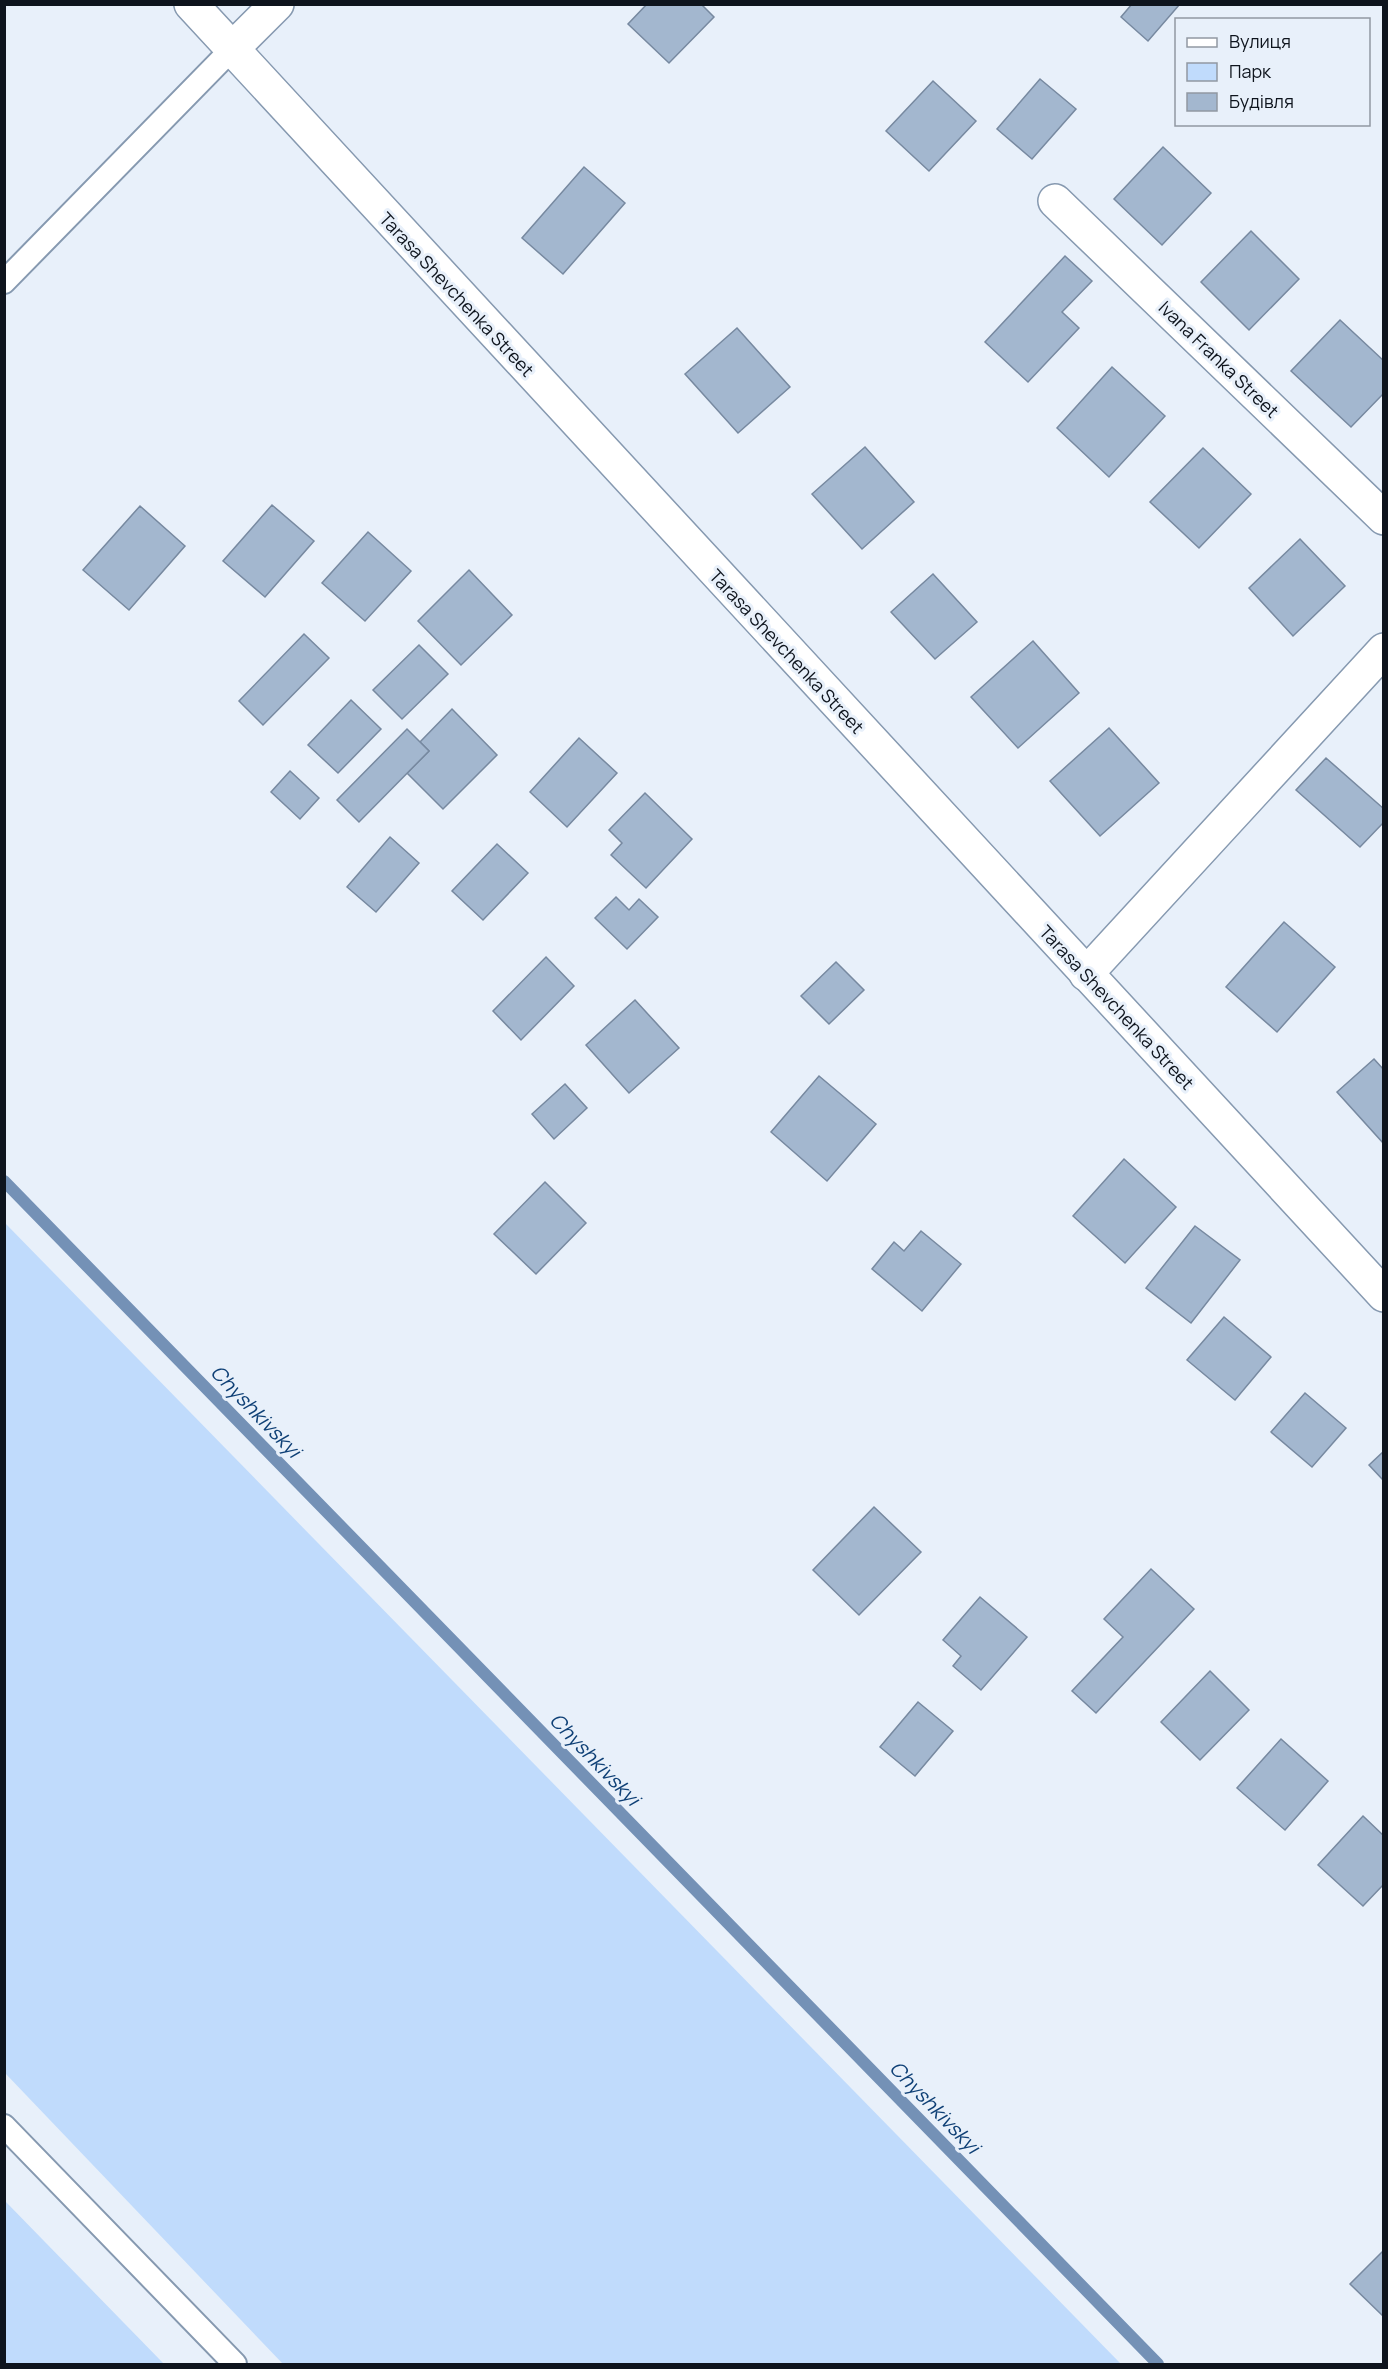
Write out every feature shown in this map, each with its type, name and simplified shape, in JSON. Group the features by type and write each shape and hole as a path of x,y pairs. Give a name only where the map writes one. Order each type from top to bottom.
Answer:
{"street":[{"name":"Tarasa Shevchenka Street","path":"191,4 231,50 1383,1295"},
{"path":"231,50 277,4"},
{"name":"Ivana Franka Street","path":"1055,201 1383,518"},
{"path":"1086,974 1383,650"}],"lane":[{"path":"4,282 231,50"},
{"path":"4,2126 235,2364"}],"green space":[{"path":"4,1223 1121,2364 283,2364 5,2073"},
{"path":"5,2201 164,2364 5,2364"}],"building":[{"path":"647,4 701,4 714,17 669,63 628,24"},
{"path":"1132,4 1180,4 1148,41 1121,17"},
{"path":"1040,79 1076,109 1032,159 997,129"},
{"path":"933,81 976,121 929,171 886,131"},
{"path":"1163,147 1211,193 1162,245 1114,199"},
{"path":"584,167 625,203 563,274 522,238"},
{"path":"1251,231 1299,279 1249,330 1201,282"},
{"path":"1065,256 1092,281 1062,312 1079,328 1028,382 985,342"},
{"path":"1340,320 1384,361 1384,393 1351,427 1291,371"},
{"path":"737,328 790,387 738,433 685,374"},
{"path":"1112,367 1165,416 1109,477 1057,428"},
{"path":"865,447 914,502 862,549 812,494"},
{"path":"1203,448 1251,494 1199,548 1150,502"},
{"path":"272,505 314,541 265,597 223,561"},
{"path":"140,506 185,546 129,610 83,570"},
{"path":"368,532 411,571 365,621 322,583"},
{"path":"1300,539 1345,586 1293,636 1249,588"},
{"path":"469,570 512,615 461,665 418,621"},
{"path":"933,574 977,622 935,659 891,612"},
{"path":"304,634 329,658 263,725 239,701"},
{"path":"1033,641 1079,693 1018,748 971,697"},
{"path":"419,645 448,674 402,719 373,690"},
{"path":"351,700 381,729 338,773 308,745"},
{"path":"452,709 497,755 443,809 407,773 429,751 420,742"},
{"path":"1109,728 1159,783 1100,836 1050,781"},
{"path":"407,729 429,751 359,822 337,800"},
{"path":"579,738 617,773 567,827 530,792"},
{"path":"1326,758 1384,809 1384,822 1360,847 1296,790"},
{"path":"290,771 319,798 300,819 271,792"},
{"path":"645,793 692,839 646,888 611,855 622,843 609,830"},
{"path":"390,837 419,863 376,912 347,887"},
{"path":"497,844 528,873 483,920 452,891"},
{"path":"616,897 629,910 639,899 658,917 627,949 595,918"},
{"path":"1284,922 1335,967 1277,1032 1226,987"},
{"path":"546,957 574,986 521,1040 493,1011"},
{"path":"836,962 864,990 829,1024 801,996"},
{"path":"635,1000 679,1048 629,1093 586,1045"},
{"path":"1374,1059 1384,1070 1384,1144 1337,1092"},
{"path":"819,1076 876,1124 827,1181 771,1132"},
{"path":"565,1084 587,1108 554,1139 532,1114"},
{"path":"1124,1159 1176,1207 1125,1263 1073,1216"},
{"path":"545,1182 586,1223 536,1274 494,1234"},
{"path":"1195,1226 1240,1260 1191,1323 1146,1288"},
{"path":"921,1231 961,1264 922,1311 872,1269 894,1242 904,1251"},
{"path":"1224,1317 1271,1357 1235,1400 1187,1360"},
{"path":"1305,1393 1346,1428 1312,1467 1271,1432"},
{"path":"1384,1451 1384,1480 1383,1480 1369,1465"},
{"path":"874,1507 921,1552 859,1615 813,1570"},
{"path":"1151,1569 1194,1609 1096,1713 1072,1691 1123,1637 1104,1619"},
{"path":"980,1597 1027,1637 981,1690 953,1666 961,1656 943,1640"},
{"path":"1210,1671 1249,1710 1200,1760 1161,1722"},
{"path":"918,1702 953,1731 915,1776 880,1747"},
{"path":"1281,1739 1328,1781 1285,1830 1237,1788"},
{"path":"1363,1816 1384,1836 1384,1884 1363,1906 1318,1865"},
{"path":"1384,2250 1384,2317 1350,2284"}],"waterway":[{"name":"Chyshkivskyi","path":"4,1181 1158,2364"}]}
